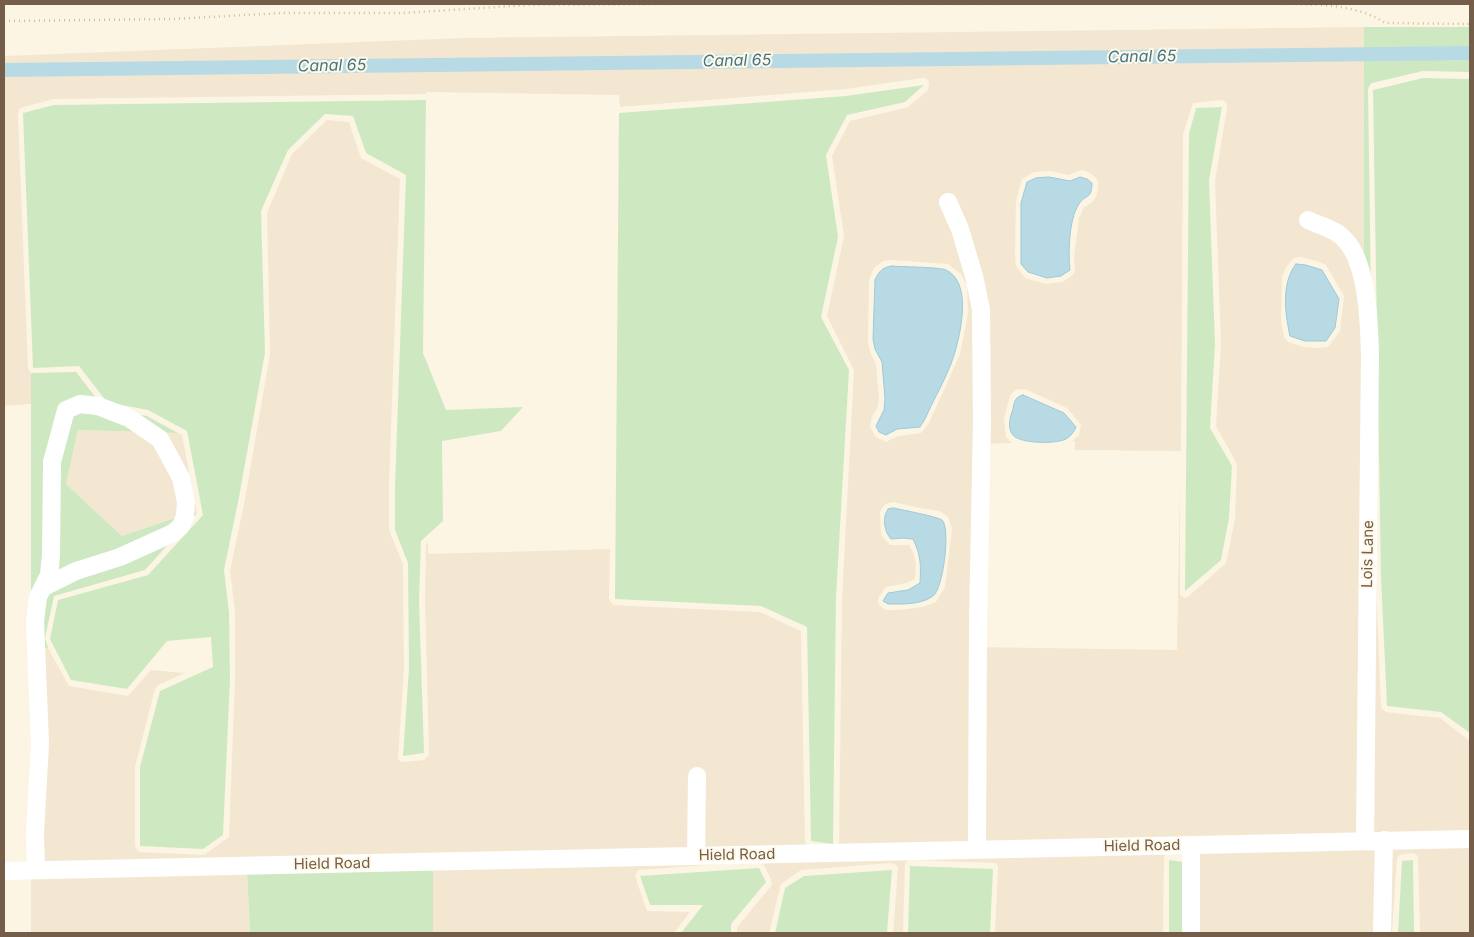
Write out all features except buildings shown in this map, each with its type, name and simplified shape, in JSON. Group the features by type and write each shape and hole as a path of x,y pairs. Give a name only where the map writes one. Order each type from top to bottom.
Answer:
{"street":[{"path":"948,202 960,229 974,276 981,309 982,422 978,633 977,850"},
{"name":"Lois Lane","path":"1308,220 1339,234 1353,249 1364,286 1369,317 1365,841"},
{"path":"36,870 35,833 40,744 35,621 38,597 49,575 52,462 66,410 80,404 98,406 129,418 160,439 181,478 186,502 182,526 173,533 136,550 76,571 44,587"},
{"path":"696,856 697,776"},
{"name":"Hield Road","path":"4,871 1470,838"},
{"path":"1382,933 1384,840"},
{"path":"1191,845 1191,933"}],"path":[{"path":"4,21 173,19 282,13 403,13 529,5 674,4"},
{"path":"872,4 1002,4"},
{"path":"1282,4 1348,8 1375,16 1385,23 1470,24"}],"shaded area":[{"path":"1364,27 1363,505 1376,579 1381,706 1386,712 1440,718 1470,741 1470,831 839,845 842,598 854,370 827,316 844,236 832,156 850,121 908,107 928,90 929,82 927,79 846,89 620,107 619,95 426,92 426,94 54,99 20,108 18,114 31,404 4,406 4,56 463,38","holes":["1223,100 1227,104 1215,181 1221,344 1216,426 1237,464 1235,519 1226,563 1189,596 1185,598 1180,595 1180,482 1177,650 974,647 984,444 1012,443 1006,437 1004,419 1010,396 1015,390 1025,389 1067,408 1081,425 1079,435 1072,441 1075,441 1075,450 1181,451 1183,134 1193,103","1082,170 1090,173 1098,181 1096,197 1084,207 1079,218 1074,256 1075,271 1073,275 1062,282 1046,284 1025,278 1016,266 1015,253 1016,201 1022,179 1034,172 1050,171 1069,175","1300,257 1326,265 1344,296 1340,331 1328,347 1304,347 1288,342 1284,337 1281,321 1282,277 1287,266 1294,258","883,261 948,264 961,274 967,286 968,314 960,354 929,423 921,433 898,436 886,442 876,437 870,427 872,417 878,407 879,398 876,364 870,352 868,341 869,280 874,268","893,502 940,511 948,517 952,529 945,587 936,602 923,607 899,610 886,610 879,605 879,597 886,587 907,583 915,579 916,564 914,554 909,545 890,545 881,535 880,512 885,504"]},
{"path":"327,120 349,122 361,158 400,179 389,485 389,530 403,564 404,668 398,759 402,762 424,760 429,755 425,600 426,544 428,543 428,554 610,549 609,599 613,605 760,612 801,631 805,841 807,846 31,863 31,650 48,648 69,686 128,696 151,670 185,673 158,685 155,689 135,767 135,846 139,852 204,855 229,837 235,678 235,612 230,571 245,499 270,354 267,213 292,154"},
{"path":"78,430 178,433 182,435 197,513 191,512 122,536 66,484"},
{"path":"1470,846 1470,933 1420,933 1418,859 1417,855 1412,853 1400,855 1397,858 1392,933 1389,933 1390,848"},
{"path":"1377,848 1376,933 1190,933 1187,856 1168,853 1164,859 1163,933 995,933 998,867 996,863 910,860 905,864 903,933 893,933 898,868 892,863 801,870 781,884 769,933 737,933 737,927 772,885 764,865 760,862"},
{"path":"750,862 638,870 635,876 647,911 690,912 674,933 433,933 433,870"},
{"path":"247,873 250,933 31,933 31,878"}],"green space":[{"path":"1364,27 1470,27 1470,72 1423,71 1372,83 1368,90 1374,506 1363,506"},
{"path":"1423,78 1470,79 1470,733 1441,712 1387,706 1381,578 1373,90"},
{"path":"924,85 905,102 847,115 826,155 838,237 821,317 849,370 836,597 833,844 811,841 807,627 761,606 615,599 619,113 846,96"},
{"path":"426,100 423,353 446,410 523,407 501,431 442,441 443,521 421,541 419,600 424,753 403,756 409,668 408,563 395,530 406,175 366,153 353,116 325,114 288,150 261,211 265,353 224,570 229,612 230,679 223,835 203,849 140,846 140,767 160,691 213,667 211,637 167,641 127,689 71,680 50,639 58,600 148,575 203,515 187,431 148,410 107,402 79,366 33,368 23,113 54,105"},
{"path":"1222,107 1209,180 1215,344 1210,428 1232,466 1229,518 1221,560 1185,591 1189,134 1196,108"},
{"path":"76,372 104,408 147,416 178,433 78,430 66,484 122,536 192,512 197,513 145,570 54,596 45,638 48,648 31,650 31,373"},
{"path":"1169,860 1184,862 1184,933 1169,933"},
{"path":"1413,860 1414,933 1398,933 1402,861"},
{"path":"910,866 993,869 990,933 908,933"},
{"path":"759,868 766,882 731,924 731,933 681,933 703,905 650,905 640,876"},
{"path":"433,869 433,933 250,933 247,873"},
{"path":"892,870 887,933 775,933 785,888 804,876"}],"water":[{"path":"1049,177 1070,181 1080,177 1092,183 1092,188 1091,192 1079,204 1073,218 1069,245 1070,270 1061,276 1047,278 1028,272 1021,264 1021,203 1027,182 1036,178"},
{"path":"1296,264 1322,270 1339,299 1335,328 1326,341 1305,341 1290,336 1285,298 1288,280"},
{"path":"892,266 942,269 954,276 962,296 962,320 952,360 920,427 897,429 886,435 879,432 876,426 884,410 885,398 882,362 875,349 873,339 875,280 882,270"},
{"path":"1023,395 1064,413 1076,427 1072,434 1061,441 1047,442 1030,442 1013,435 1010,426 1011,415 1015,400"},
{"path":"894,508 928,515 942,520 945,525 945,559 940,583 933,596 923,601 888,604 883,601 888,593 908,590 920,583 920,561 913,539 891,539 885,528 884,520 886,513 888,509"}],"waterway":[{"name":"Canal 65","path":"4,70 1470,53"}]}
